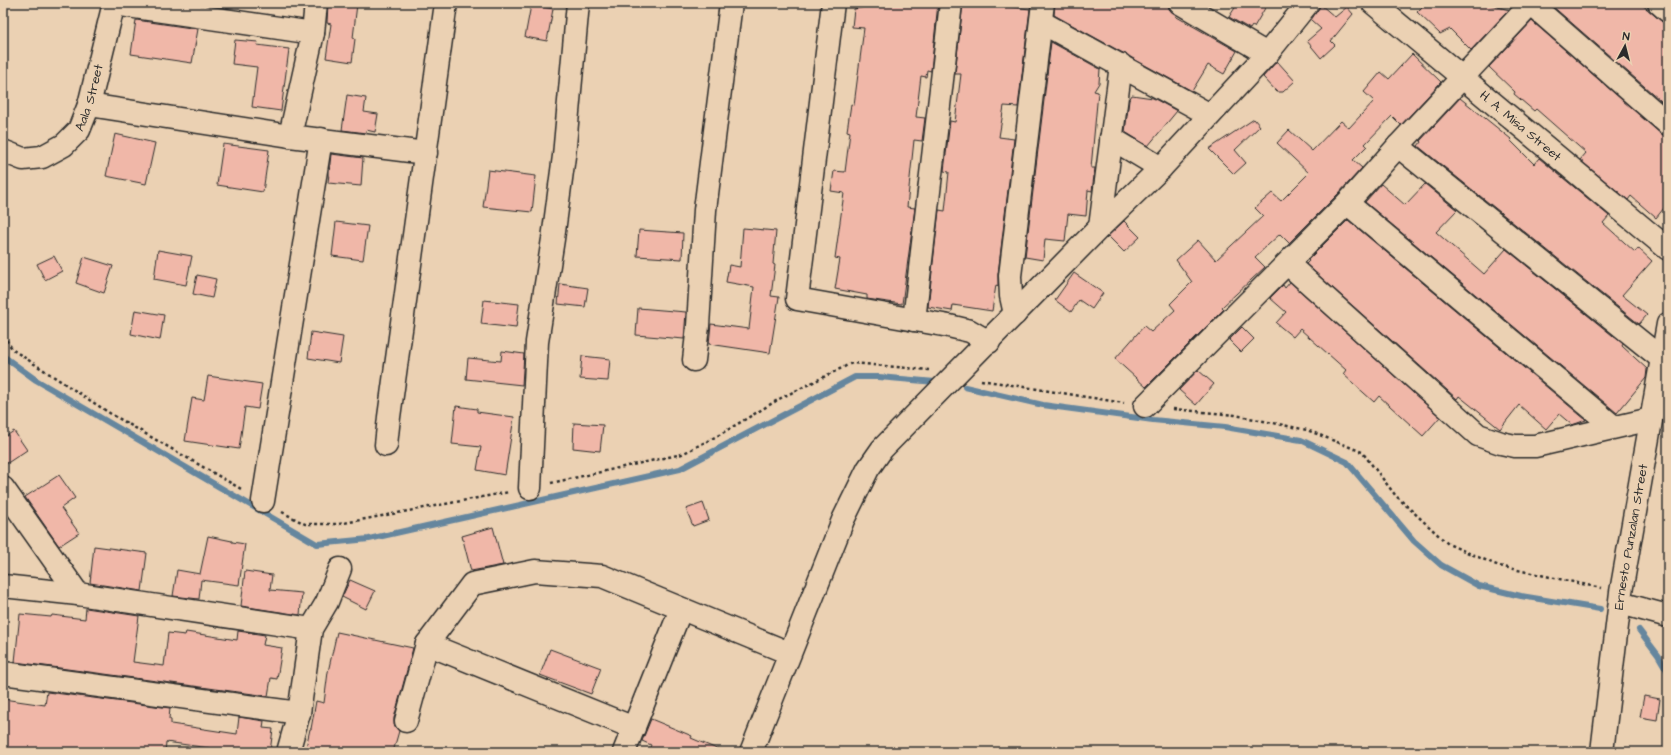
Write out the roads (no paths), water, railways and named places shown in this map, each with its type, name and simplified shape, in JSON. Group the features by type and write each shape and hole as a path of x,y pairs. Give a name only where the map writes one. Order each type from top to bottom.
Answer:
{"street":[{"path":"290,136 313,33 316,3"},
{"path":"386,445 446,3"},
{"path":"530,488 537,342 564,156 578,3"},
{"path":"694,360 698,326 705,210 732,3"},
{"path":"833,3 798,300 970,331 988,342"},
{"path":"914,320 951,3"},
{"path":"1180,3 1267,54"},
{"path":"752,752 789,653 843,520 868,469 882,449 1100,227 1162,168 1267,54 1308,3"},
{"name":"H. A. Misa Street","path":"1373,3 1668,249"},
{"path":"1659,3 1668,11"},
{"path":"114,4 216,11 313,33"},
{"name":"Aala Street","path":"3,152 23,159 42,157 64,145 79,130 89,105 114,4"},
{"path":"1145,406 1288,264 1347,203 1398,146 1531,4 1668,124"},
{"path":"1015,314 1011,296 1010,276 1042,12 1120,65 1210,115"},
{"path":"1100,227 1120,65"},
{"path":"89,105 290,136 426,153"},
{"path":"1111,138 1162,168"},
{"path":"262,501 320,139"},
{"path":"1398,146 1662,359"},
{"path":"1347,203 1614,427"},
{"path":"1288,264 1478,434 1501,443 1515,446 1536,446 1651,419"},
{"name":"Ernesto Punzalan Street","path":"1602,752 1620,597 1668,324"},
{"path":"3,488 78,594"},
{"path":"288,752 299,712 311,629 327,602 340,569"},
{"path":"406,721 427,644 472,584 535,571 602,576 789,653"},
{"path":"3,586 78,594 311,629"},
{"path":"1620,597 1668,616"},
{"path":"624,752 681,609"},
{"path":"427,644 634,728"},
{"path":"3,673 299,712"}],"waterway":[{"path":"3,356 36,380 317,544 369,539 680,469 855,377 879,377 935,382"},
{"path":"965,387 1043,405 1153,420 1225,427 1301,440 1347,462 1414,541 1441,565 1479,586 1521,596 1600,609"},
{"path":"1639,630 1658,655 1668,672"}]}
